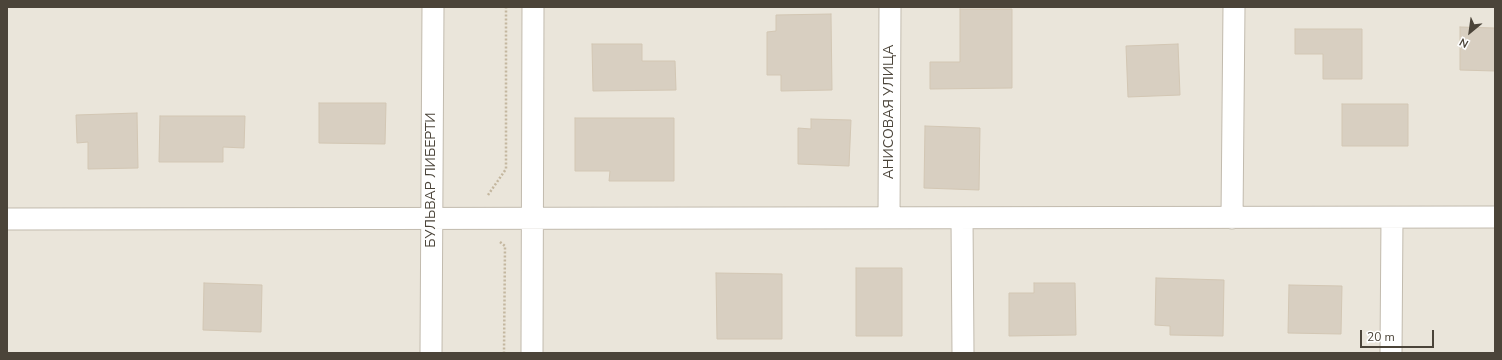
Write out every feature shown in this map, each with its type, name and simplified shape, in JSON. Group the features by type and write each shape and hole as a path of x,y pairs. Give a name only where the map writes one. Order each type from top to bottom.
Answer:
{"street":[{"name":"БУЛЬВАР ЛИБЕРТИ","path":"431,353 433,7"},
{"path":"532,353 533,7"},
{"name":"АНИСОВАЯ УЛИЦА","path":"889,218 890,7"},
{"path":"1232,218 1234,7"},
{"path":"7,219 1495,217"},
{"path":"962,218 963,353"},
{"path":"1391,353 1392,218"}],"path":[{"path":"472,218 506,169 506,7"},
{"path":"500,242 505,246 504,353"}],"shaded area":[{"path":"7,7 1495,7 1495,353 7,353"}],"building":[{"path":"960,9 1012,9 1012,88 930,89 930,62 960,62"},
{"path":"831,14 832,90 781,91 781,75 767,75 767,32 776,31 776,15"},
{"path":"1460,27 1495,28 1495,71 1460,70"},
{"path":"1295,29 1362,29 1362,79 1323,79 1323,54 1295,54"},
{"path":"592,44 642,44 642,61 675,61 676,90 593,91"},
{"path":"1178,44 1180,95 1128,97 1126,46"},
{"path":"319,103 386,103 385,144 319,143"},
{"path":"1342,104 1408,104 1408,146 1342,146"},
{"path":"137,113 138,168 88,169 88,142 77,143 76,115"},
{"path":"160,116 245,116 244,148 223,147 223,162 159,162"},
{"path":"575,118 674,118 674,181 609,181 610,171 575,171"},
{"path":"811,119 851,120 849,166 798,164 798,128 811,129"},
{"path":"925,126 980,128 979,190 924,188"},
{"path":"856,268 902,268 902,336 856,336"},
{"path":"716,273 782,274 782,339 717,339"},
{"path":"1156,278 1224,280 1223,336 1170,335 1170,326 1155,325"},
{"path":"204,283 262,285 261,332 203,330"},
{"path":"1034,283 1075,283 1076,335 1009,336 1009,293 1034,293"},
{"path":"1289,285 1342,286 1341,334 1288,333"}]}
